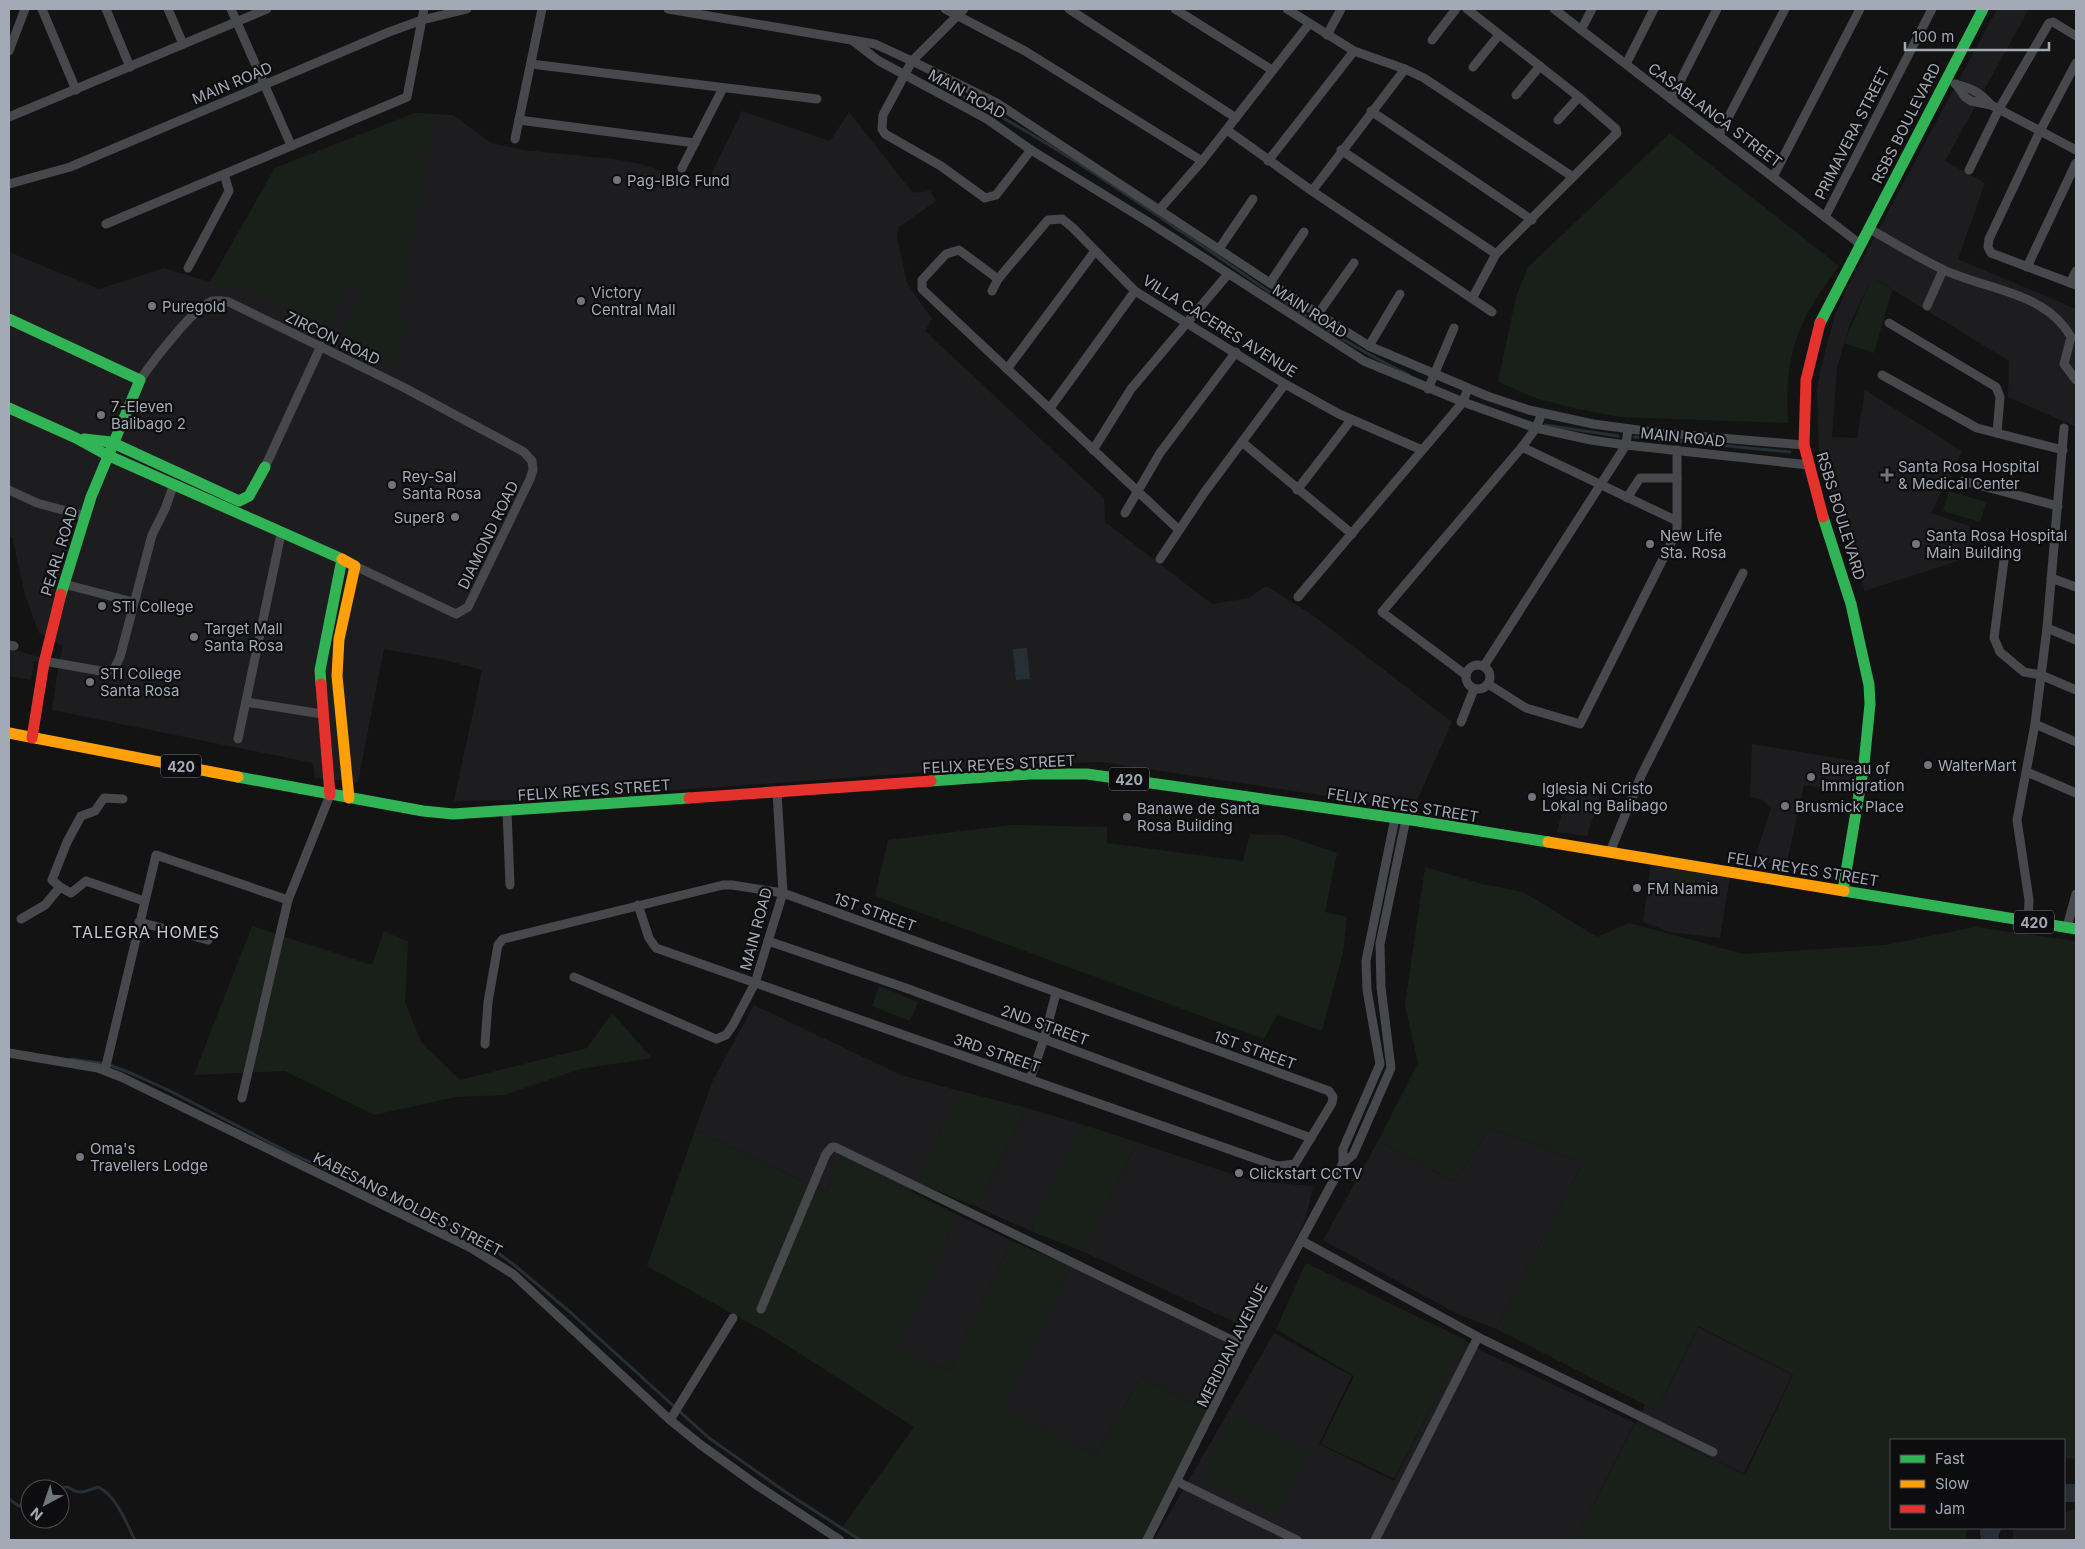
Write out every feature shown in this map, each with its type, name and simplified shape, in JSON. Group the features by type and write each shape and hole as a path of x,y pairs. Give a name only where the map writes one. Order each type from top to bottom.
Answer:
{"street":[{"path":"9,51 25,9"},
{"path":"42,9 76,90"},
{"path":"106,9 130,66"},
{"path":"168,9 183,44"},
{"path":"232,9 291,145"},
{"path":"9,118 267,9"},
{"path":"106,224 407,97 424,9"},
{"name":"MAIN ROAD","path":"9,184 70,167 263,84 422,20 467,9"},
{"path":"515,139 542,9"},
{"name":"MAIN ROAD","path":"668,9 875,44 912,61 997,103 1369,346 1468,388 1542,413 1628,429 1804,445"},
{"path":"945,9 961,12 1202,161"},
{"path":"1069,9 1236,118"},
{"path":"1175,9 1272,70"},
{"path":"1287,9 1354,51 1405,68 1444,91 1573,177"},
{"path":"1327,35 1341,9"},
{"path":"1432,40 1456,9"},
{"path":"1467,9 1578,97 1616,130 1617,133 1496,254 1473,297"},
{"name":"CASABLANCA STREET","path":"1554,9 1860,244"},
{"path":"1581,30 1592,9"},
{"path":"1626,64 1654,9"},
{"path":"1671,99 1717,9"},
{"path":"1719,135 1785,9"},
{"path":"1773,177 1860,9"},
{"name":"PRIMAVERA STREET","path":"1825,217 1932,9"},
{"name":"RSBS BOULEVARD","path":"1843,890 1864,764 1870,704 1869,685 1851,604 1804,445 1806,380 1819,326 1868,228 1951,82 1983,9"},
{"path":"961,12 912,61 883,115 882,128 885,134 941,166 976,194 985,198 996,195 1031,150"},
{"path":"1969,170 1995,107 2049,23 2053,22 2076,36"},
{"path":"1159,210 1227,130 1309,24"},
{"path":"1473,67 1500,34"},
{"name":"MAIN ROAD","path":"851,39 879,62 987,119 1031,150 1150,222 1358,358 1463,402 1536,428 1626,445 1809,465"},
{"path":"1268,161 1354,51"},
{"path":"2076,63 2040,131 1989,239 1988,247 1991,253 2073,284 2076,271"},
{"path":"530,64 817,99"},
{"path":"1516,95 1540,66"},
{"path":"1312,190 1405,68"},
{"path":"1951,82 1971,101 1995,107 2076,150"},
{"path":"682,168 723,88"},
{"path":"1558,120 1578,97"},
{"path":"1371,111 1532,220"},
{"path":"519,120 695,143"},
{"path":"1227,130 1268,161 1473,297 1492,312"},
{"path":"1341,150 1496,254"},
{"path":"2027,267 2076,163"},
{"path":"188,268 229,191 224,174"},
{"path":"1219,249 1253,199"},
{"name":"VILLA CACERES AVENUE","path":"992,290 998,280 1048,220 1054,218 1062,219 1135,290 1285,384 1351,420 1422,450"},
{"path":"1868,228 1943,270 2020,296 2063,323 2073,338 2064,364 2076,380"},
{"path":"1270,283 1304,232"},
{"path":"998,280 959,250 946,254 922,280 922,289 1179,530"},
{"path":"1007,369 1095,252"},
{"path":"1318,314 1354,263"},
{"path":"1927,306 1943,270"},
{"path":"1093,450 1131,389 1228,274"},
{"path":"1050,408 1135,290"},
{"path":"1369,346 1400,294"},
{"name":"ZIRCON ROAD","path":"140,380 155,358 202,306 213,301 228,302 321,346 467,420 524,452 532,461"},
{"path":"9,319 140,380"},
{"path":"1889,323 1996,387 2000,398 1998,434"},
{"path":"1428,388 1454,328"},
{"path":"76,438 112,442 239,501 249,496 265,467 321,346"},
{"path":"1125,513 1166,446 1236,352"},
{"path":"1882,375 1977,428 2063,450"},
{"name":"PEARL ROAD","path":"32,738 44,661 64,584 85,516 107,455 140,380"},
{"path":"1160,559 1285,384"},
{"path":"1298,597 1463,402 1468,388"},
{"path":"9,408 76,438 107,455 355,566 339,639 337,676 349,798"},
{"path":"1484,666 1490,674 1488,684 1480,689 1474,688 1468,683 1466,675 1382,612 1522,447 1536,428 1542,413"},
{"path":"1297,490 1351,420"},
{"path":"2028,921 2029,900 2017,820 2035,724 2047,628 2064,428"},
{"path":"1484,666 1626,445 1628,429"},
{"path":"1242,442 1297,490 1352,534"},
{"path":"1522,447 1677,522"},
{"path":"1488,684 1526,708 1580,724 1673,540 1677,522 1677,450"},
{"name":"DIAMOND ROAD","path":"355,566 456,614 468,607 530,479 533,470 532,461"},
{"path":"263,525 252,511 252,502 265,467"},
{"path":"1627,498 1640,478 1677,478"},
{"path":"1963,481 2058,506"},
{"path":"44,661 112,673 120,658 133,602 152,535 166,508 174,484"},
{"path":"9,490 37,503 85,516"},
{"path":"238,739 281,534"},
{"path":"242,1098 288,900 330,795 316,714 320,670 342,559"},
{"path":"2004,560 1994,638 2000,652 2024,672 2041,674 2076,690"},
{"path":"1610,852 1641,776 1743,573"},
{"path":"2051,578 2076,587"},
{"path":"64,584 133,602"},
{"path":"2047,628 2076,640"},
{"path":"1466,675 1471,667 1484,666"},
{"path":"1461,722 1474,688"},
{"path":"246,702 316,714"},
{"path":"2035,724 2076,742"},
{"name":"FELIX REYES STREET","path":"9,733 330,795 430,812 453,814 1030,774 1087,774 1176,784 1400,819 2071,928"},
{"path":"2027,772 2076,793"},
{"name":"MAIN ROAD","path":"574,977 716,1039 726,1035 755,983 783,894 777,792"},
{"path":"123,799 104,798 95,811 81,816 67,842 52,880 71,893 86,882 144,901"},
{"path":"507,811 510,885"},
{"name":"MERIDIAN AVENUE","path":"1343,1163 1343,1149 1380,1064 1367,990 1366,961 1400,819"},
{"name":"MERIDIAN AVENUE","path":"1147,1540 1178,1482 1244,1346 1302,1242 1343,1163 1353,1155 1391,1068 1381,987 1380,944 1400,819"},
{"path":"106,1066 144,901 157,855 288,900"},
{"name":"1ST STREET","path":"485,1044 488,1002 500,941 638,905 723,885 732,885 783,894 1329,1091"},
{"path":"22,919 45,905 60,887"},
{"path":"2071,928 2076,894"},
{"name":"3RD STREET","path":"638,905 649,938 656,948 1030,1079 1171,1131 1279,1166 1295,1164 1332,1104 1333,1097 1329,1091"},
{"path":"139,922 208,940"},
{"name":"2ND STREET","path":"768,941 1044,1039 1311,1138"},
{"path":"1030,1079 1044,1039 1056,993"},
{"name":"KABESANG MOLDES STREET","path":"9,1053 106,1066 479,1253 513,1274 758,1486 840,1540"},
{"path":"761,1308 826,1154 832,1147 835,1147 1244,1346"},
{"path":"1302,1242 1478,1337 1713,1452"},
{"path":"674,1414 733,1318"},
{"path":"1375,1540 1478,1337"},
{"path":"1178,1482 1298,1540"}],"shaded area":[{"path":"1997,9 2029,9 1945,161 1985,183 1958,259 2076,309 2076,427 2008,397 2009,361 1872,277 1850,324 1837,368 1832,437 1857,438 1865,390 1962,451 1931,513 1969,526 1976,555 1865,591 1819,456 1817,390 1821,367 1835,315 1848,286"},
{"path":"742,111 830,141 849,112 913,193 930,191 936,201 899,227 897,236 907,283 932,319 925,331 1104,498 1105,522 1212,604 1249,598 1266,586 1314,616 1452,722 1413,809 1100,762 1040,764 538,800 454,801 482,670 445,660 384,649 358,782 315,778 313,763 52,710 58,668 34,661 31,680 9,676 9,648 59,663 63,646 39,633 25,595 12,537 9,537 9,252 99,289 164,268 210,282 275,168 415,113 453,115 491,143 524,150 613,159 641,164 705,187"},
{"path":"415,113 435,114 397,318 405,322 395,369 340,341 365,290 350,282 325,330 241,284 219,287 210,282 275,168"},
{"path":"1670,133 1839,266 1813,304 1797,339 1789,377 1787,399 1788,423 1621,417 1538,399 1498,382 1516,297 1528,267"},
{"path":"1872,277 1892,290 1874,353 1844,343"},
{"path":"1949,491 1986,502 1980,522 1943,511"},
{"path":"1027,648 1030,679 1016,680 1013,649"},
{"path":"1752,744 1856,761 1850,793 1804,785 1786,866 1754,860 1771,808 1763,800 1750,797"},
{"path":"1569,784 1600,796 1587,836 1557,832"},
{"path":"1011,825 1107,827 1107,843 1243,861 1250,834 1284,835 1337,853 1325,912 1347,917 1343,953 1322,1031 1277,1015 1264,1039 875,896 888,840"},
{"path":"1651,863 1730,877 1720,938 1670,932 1643,922"},
{"path":"1425,867 1482,884 1523,892 1597,937 1629,923 1744,954 1885,945 1975,927 2076,941 2076,1459 2065,1458 2065,1439 1890,1439 1890,1529 1968,1529 1965,1540 1575,1540 1636,1422 1745,1475 1793,1375 1698,1326 1657,1411 1496,1329 1583,1162 1490,1128 1454,1182 1378,1141 1418,1063 1405,1005"},
{"path":"1668,868 1704,874 1694,884 1676,882"},
{"path":"252,926 372,965 384,931 408,942 405,1002 421,1042 460,1080 587,1048 612,1013 652,1058 580,1069 504,1095 456,1097 374,1115 285,1071 194,1075"},
{"path":"879,986 918,1002 910,1021 872,1006"},
{"path":"754,1005 901,1075 960,1091 911,1191 841,1158 826,1192 695,1130 713,1080"},
{"path":"960,1091 1027,1108 977,1207 915,1182"},
{"path":"1027,1108 1084,1125 1031,1231 977,1207"},
{"path":"1084,1125 1137,1142 1084,1252 1031,1231"},
{"path":"1490,1128 1583,1162 1496,1329 1457,1314 1323,1240 1378,1141 1454,1182"},
{"path":"695,1130 826,1192 841,1157 958,1215 898,1348 949,1371 1012,1241 1070,1266 1004,1406 1096,1455 1141,1377 1209,1412 1146,1540 860,1540 841,1529 914,1427 771,1335 647,1266"},
{"path":"1137,1142 1252,1181 1313,1186 1306,1218 1251,1330 1084,1252"},
{"path":"958,1215 1012,1241 949,1371 897,1348"},
{"path":"1306,1263 1466,1340 1394,1479 1321,1444 1354,1376 1276,1329"},
{"path":"1070,1266 1242,1347 1209,1412 1141,1377 1096,1455 1003,1406"},
{"path":"1698,1327 1792,1375 1744,1474 1637,1422 1645,1405 1657,1411"},
{"path":"1274,1333 1352,1376 1319,1444 1394,1481 1465,1341 1486,1353 1635,1423 1575,1540 1154,1540"},
{"path":"1234,1412 1310,1449 1277,1516 1202,1480"},
{"path":"2076,1509 2076,1540 2013,1540 2013,1531 2016,1529 2065,1529 2065,1513"}],"waterway":[{"path":"930,80 969,99 1044,142 1118,189 1315,322 1361,350 1409,375"},
{"path":"1545,425 1618,436"},
{"path":"1634,437 1790,452"},
{"path":"71,1059 107,1064 133,1074 290,1153 450,1225 483,1242 513,1264 570,1312 709,1438 787,1493 860,1540"},
{"path":"70,1488 80,1492 98,1487 105,1491 116,1503 135,1540"},
{"path":"2065,1493 2076,1493"},
{"path":"9,1499 20,1506"},
{"path":"1990,1540 1989,1532 1991,1529"}],"traffic: fast":[{"path":"1820,323 1983,9"},
{"path":"9,319 140,380 91,497 61,594"},
{"path":"9,408 76,438 107,455 342,559 320,670 321,684"},
{"path":"84,439 111,442 239,501 249,496 265,467"},
{"path":"1823,517 1851,604 1869,685 1870,704 1864,764 1843,890"},
{"path":"931,781 1030,774 1087,774 1418,821 1548,842"},
{"path":"238,777 423,811 453,814 689,798"},
{"path":"1844,891 2076,929"}],"traffic: slow":[{"path":"342,559 355,566 339,639 337,676 349,798"},
{"path":"9,733 238,777"},
{"path":"1548,842 1844,891"}],"traffic: jam":[{"path":"1820,323 1806,380 1804,445 1823,517"},
{"path":"32,738 44,663 61,594"},
{"path":"321,684 330,795"},
{"path":"689,798 931,781"}],"place":[{"name":"Pag-IBIG Fund","path":"617,180"},
{"name":"Victory Central Mall","path":"581,301"},
{"name":"Puregold","path":"152,306"},
{"name":"7-Eleven Balibago 2","path":"101,415"},
{"name":"Santa Rosa Hospital & Medical Center","path":"1887,475"},
{"name":"Rey-Sal Santa Rosa","path":"392,485"},
{"name":"Super8","path":"455,517"},
{"name":"New Life Sta. Rosa","path":"1650,544"},
{"name":"Santa Rosa Hospital Main Building","path":"1916,544"},
{"name":"STI College","path":"102,606"},
{"name":"Target Mall Santa Rosa","path":"194,637"},
{"name":"STI College Santa Rosa","path":"90,682"},
{"name":"WalterMart","path":"1928,765"},
{"name":"Bureau of Immigration","path":"1811,777"},
{"name":"Iglesia Ni Cristo Lokal ng Balibago","path":"1532,797"},
{"name":"Brusmick Place","path":"1785,806"},
{"name":"Banawe de Santa Rosa Building","path":"1127,817"},
{"name":"FM Namia","path":"1637,888"},
{"name":"Oma's Travellers Lodge","path":"80,1157"},
{"name":"Clickstart CCTV","path":"1239,1173"}],"district":[{"name":"TALEGRA HOMES","path":"146,932"}]}
